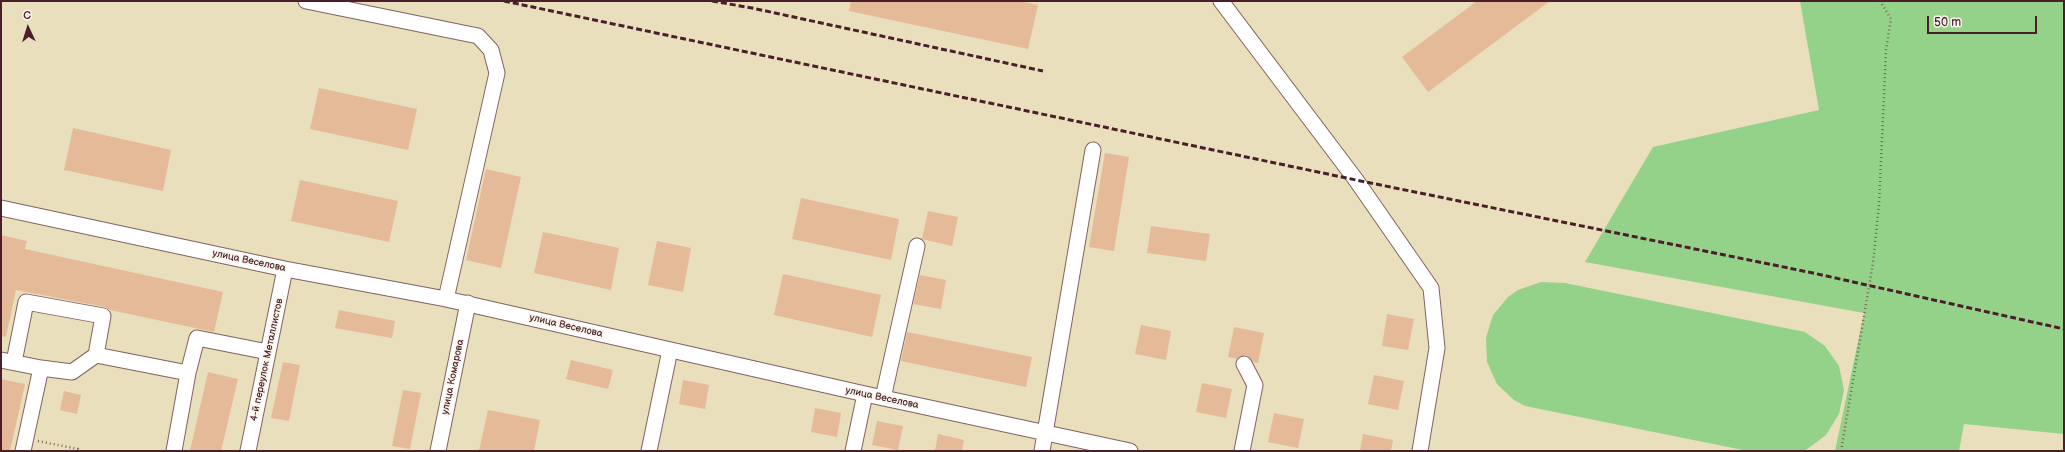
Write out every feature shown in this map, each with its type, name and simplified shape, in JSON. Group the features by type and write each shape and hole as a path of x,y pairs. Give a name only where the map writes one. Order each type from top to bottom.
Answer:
{"street":[{"path":"306,1 478,36 491,50 497,73 446,299"},
{"path":"1221,1 1356,180 1431,288 1437,348 1420,451"},
{"path":"1042,451 1094,150"},
{"name":"улица Веселова","path":"1,208 285,269 468,303 865,394 1130,451"},
{"path":"883,398 917,246"},
{"name":"4-й переулок Металлистов","path":"248,451 285,269"},
{"path":"96,356 103,316 26,302 8,361 41,368 72,372 96,356 188,373"},
{"name":"улица Комарова","path":"438,451 468,303"},
{"path":"174,451 188,373 197,338 268,352"},
{"path":"649,451 670,350"},
{"path":"1242,451 1255,385 1244,364"},
{"path":"29,448 41,368"},
{"path":"853,451 865,394"}],"path":[{"path":"1841,451 1873,263 1879,205 1886,50 1891,19 1880,1"},
{"path":"29,448 36,441 78,449 78,451"}],"green space":[{"path":"1800,1 2064,1 2064,434 1964,424 1959,451 1835,451 1864,313 1585,262 1653,147 1819,110"},
{"path":"1541,282 1565,283 1805,332 1825,346 1839,366 1844,390 1839,414 1826,435 1806,450 1748,451 1525,406 1514,400 1497,384 1487,362 1486,338 1493,315 1508,297 1518,290"}],"building":[{"path":"851,1 1020,1 1038,5 1028,49 849,11"},
{"path":"1477,1 1550,1 1428,92 1402,57"},
{"path":"319,88 417,109 408,150 310,129"},
{"path":"73,128 171,150 163,191 64,170"},
{"path":"1105,153 1129,157 1114,251 1089,247"},
{"path":"486,169 521,177 501,268 466,260"},
{"path":"300,180 398,201 389,242 291,221"},
{"path":"801,198 899,219 891,260 792,239"},
{"path":"928,211 958,217 952,246 922,239"},
{"path":"1151,226 1210,234 1206,261 1147,253"},
{"path":"543,232 619,248 611,290 534,273"},
{"path":"1,235 27,241 25,249 223,292 214,332 110,310 105,307 16,290 6,337 1,336"},
{"path":"657,241 691,248 683,292 648,285"},
{"path":"783,274 881,295 872,337 774,315"},
{"path":"920,275 946,280 941,309 913,304"},
{"path":"339,310 395,321 392,338 335,328"},
{"path":"1387,314 1414,319 1408,350 1382,346"},
{"path":"1141,325 1171,331 1166,360 1135,354"},
{"path":"1234,327 1264,333 1258,363 1253,362 1245,355 1237,359 1228,357"},
{"path":"907,332 1032,357 1026,387 901,361"},
{"path":"571,360 613,370 608,389 566,379"},
{"path":"283,362 300,365 289,421 271,418"},
{"path":"208,372 238,379 221,451 190,451"},
{"path":"1374,375 1404,381 1398,410 1368,404"},
{"path":"1,379 25,384 10,451 1,451"},
{"path":"683,380 709,385 705,409 679,404"},
{"path":"1202,383 1232,389 1226,418 1196,412"},
{"path":"403,390 421,393 410,449 392,446"},
{"path":"64,391 81,395 77,414 60,410"},
{"path":"815,408 841,413 837,437 811,432"},
{"path":"488,410 540,420 534,451 479,451"},
{"path":"1274,413 1304,419 1298,448 1268,442"},
{"path":"877,421 903,426 898,450 872,445"},
{"path":"938,434 964,440 962,451 935,451"},
{"path":"1363,434 1393,440 1391,451 1360,451"}],"railway":[{"path":"504,1 1356,180 1813,273 2064,329"},
{"path":"712,1 752,8 1043,71"}]}
